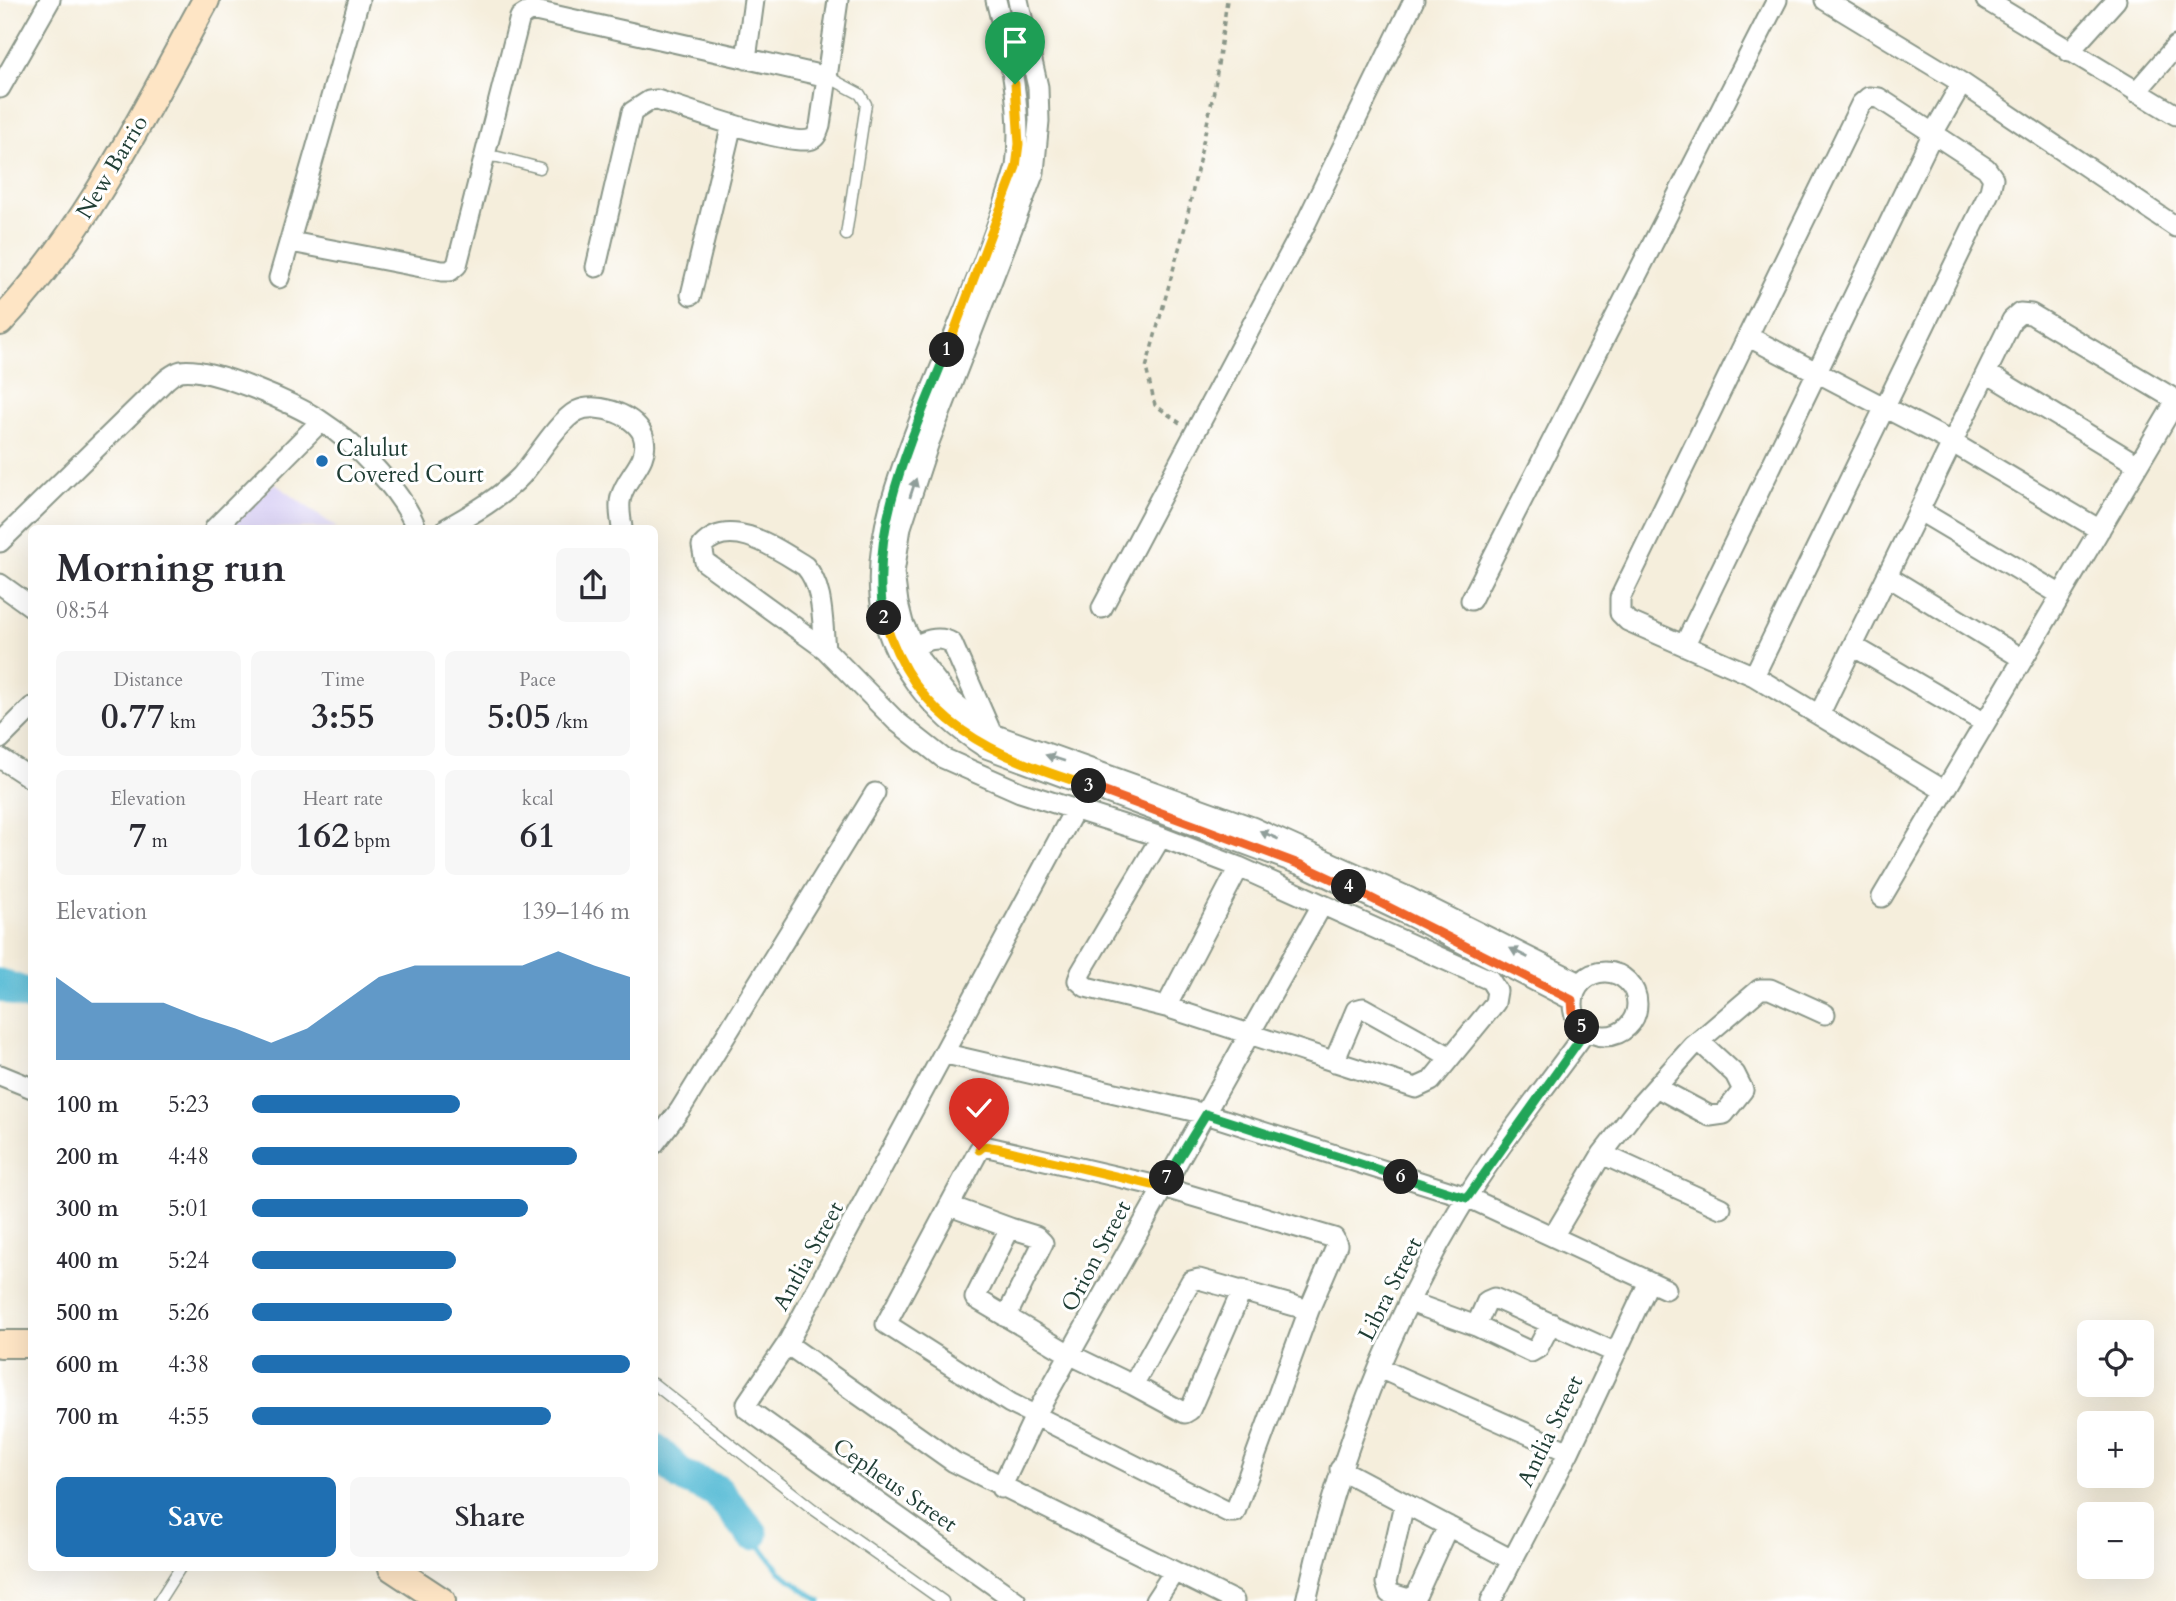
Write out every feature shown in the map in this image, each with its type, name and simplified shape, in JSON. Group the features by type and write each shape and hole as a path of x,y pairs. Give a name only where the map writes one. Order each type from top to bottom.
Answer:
{"main road":[{"name":"New Barrio","path":"0,322 61,249 127,146 206,0"},
{"path":"0,1344 28,1344"},
{"path":"397,1571 442,1601"}],"street":[{"path":"2,81 50,0"},
{"path":"279,278 359,0"},
{"path":"746,59 754,0"},
{"path":"596,267 632,112 639,105 657,100 732,124 796,140 816,137 828,77 838,0"},
{"path":"996,0 1028,144"},
{"path":"1018,0 1038,87 1028,144 1028,193 894,526 894,573 905,650 989,741 1252,827 1576,992"},
{"path":"1102,608 1304,227 1414,0"},
{"path":"1471,600 1777,0"},
{"path":"1825,0 1962,83 2065,154 2174,223"},
{"path":"1986,0 2015,7 2069,52 2176,116"},
{"path":"2069,52 2116,0"},
{"path":"291,242 450,271 457,265 482,156 520,17 531,10 828,77"},
{"path":"2136,92 2176,46"},
{"path":"1685,645 1932,135 1962,83"},
{"path":"1754,676 1990,191 1993,178 1986,168 1879,98 1869,97 1861,104 1620,598 1620,613 1628,621 1754,676 1945,791"},
{"path":"691,295 732,124"},
{"path":"1819,715 2012,320 2020,313 2031,314 2176,401 1882,897"},
{"path":"1749,337 1953,443 2100,530"},
{"path":"0,542 167,379 180,371 198,372 245,384 321,421 373,466 411,514 415,525"},
{"path":"1987,373 2138,465"},
{"path":"451,525 519,478 567,419 577,411 591,407 621,414 643,434 646,448 620,499 622,525"},
{"path":"218,525 321,421"},
{"path":"1920,511 2062,595"},
{"path":"825,649 819,596 814,576 805,566 737,533 720,533 709,537 702,546 705,562 825,649 896,721 943,758 1008,787 1161,836 1239,867 1490,980 1497,990 1495,1003 1431,1081 1416,1088 1166,1007 1086,988 1077,980 1161,836"},
{"path":"1887,576 2023,659"},
{"path":"0,584 28,604"},
{"path":"905,650 940,638 952,643 989,741"},
{"path":"1853,646 1985,723"},
{"path":"0,739 28,711"},
{"path":"0,758 28,776"},
{"path":"658,1139 680,1110 875,793"},
{"name":"Antlia Street","path":"1075,809 946,1054 787,1344 954,1462 1001,1488 1234,1601"},
{"path":"1166,1007 1239,867"},
{"name":"Orion Street","path":"1001,1488 1035,1416 1071,1355 1161,1187 1206,1114 1246,1035 1322,905"},
{"path":"1598,972 1619,975 1628,981 1638,1000 1633,1021 1617,1035 1607,1037 1586,1031 1573,1014 1576,992 1598,972"},
{"path":"946,1054 1206,1114 1467,1198 1555,1235 1602,1154 1656,1087 1699,1041 1760,989 1770,989 1825,1014"},
{"path":"1334,1062 1356,1010 1363,1008 1450,1056"},
{"name":"Libra Street","path":"1306,1601 1323,1523 1340,1469 1379,1368 1410,1302 1467,1198 1586,1031"},
{"path":"1656,1087 1710,1116 1724,1114 1743,1090 1743,1085 1699,1041"},
{"path":"0,1075 28,1086"},
{"path":"984,1146 1161,1187 1334,1238 1337,1245 1309,1310 1235,1512 1228,1512 1035,1416 976,1383 886,1324 979,1150 984,1146"},
{"path":"1602,1154 1721,1208"},
{"path":"950,1206 1036,1236 1043,1243 1006,1317"},
{"path":"1010,1228 975,1295 978,1301 1071,1355 1185,1413 1190,1410 1242,1290"},
{"name":"Antlia Street","path":"1491,1601 1569,1452 1616,1353 1658,1285 1555,1235"},
{"path":"1133,1385 1191,1281 1199,1279 1309,1310"},
{"path":"1476,1326 1490,1297 1616,1353"},
{"path":"1410,1302 1476,1326 1531,1352 1538,1348 1551,1323"},
{"name":"Cepheus Street","path":"787,1344 747,1403 747,1409 1016,1601"},
{"path":"1379,1368 1569,1452"},
{"path":"1340,1469 1512,1560"},
{"path":"1405,1504 1386,1583 1390,1593 1409,1599 1417,1594 1448,1526"},
{"path":"1155,1601 1174,1572"}],"lane":[{"path":"828,77 860,94 866,104 846,235"},
{"path":"482,156 498,157 540,168"},
{"path":"658,1387 803,1502 943,1601"},
{"path":"159,1601 178,1571"}],"path":[{"path":"1193,434 1155,405 1146,368 1185,228 1215,86 1227,0"}],"shaded area":[{"path":"274,483 333,525 233,525"}],"waterway":[{"path":"0,985 28,995"},
{"path":"658,1453 682,1476 717,1491 752,1534"},
{"path":"752,1534 780,1572 820,1601"}],"place":[{"name":"Calulut Covered Court","path":"322,461"}],"route":[{"path":"979,1150 984,1146 997,1148 1161,1187 1206,1114 1467,1198 1586,1031 1573,1014 1572,1000 1410,916 1304,866 986,748 967,736 932,704 896,654 884,620 880,597 879,576 887,524 909,448 1016,167 1019,144 1015,84"}]}
